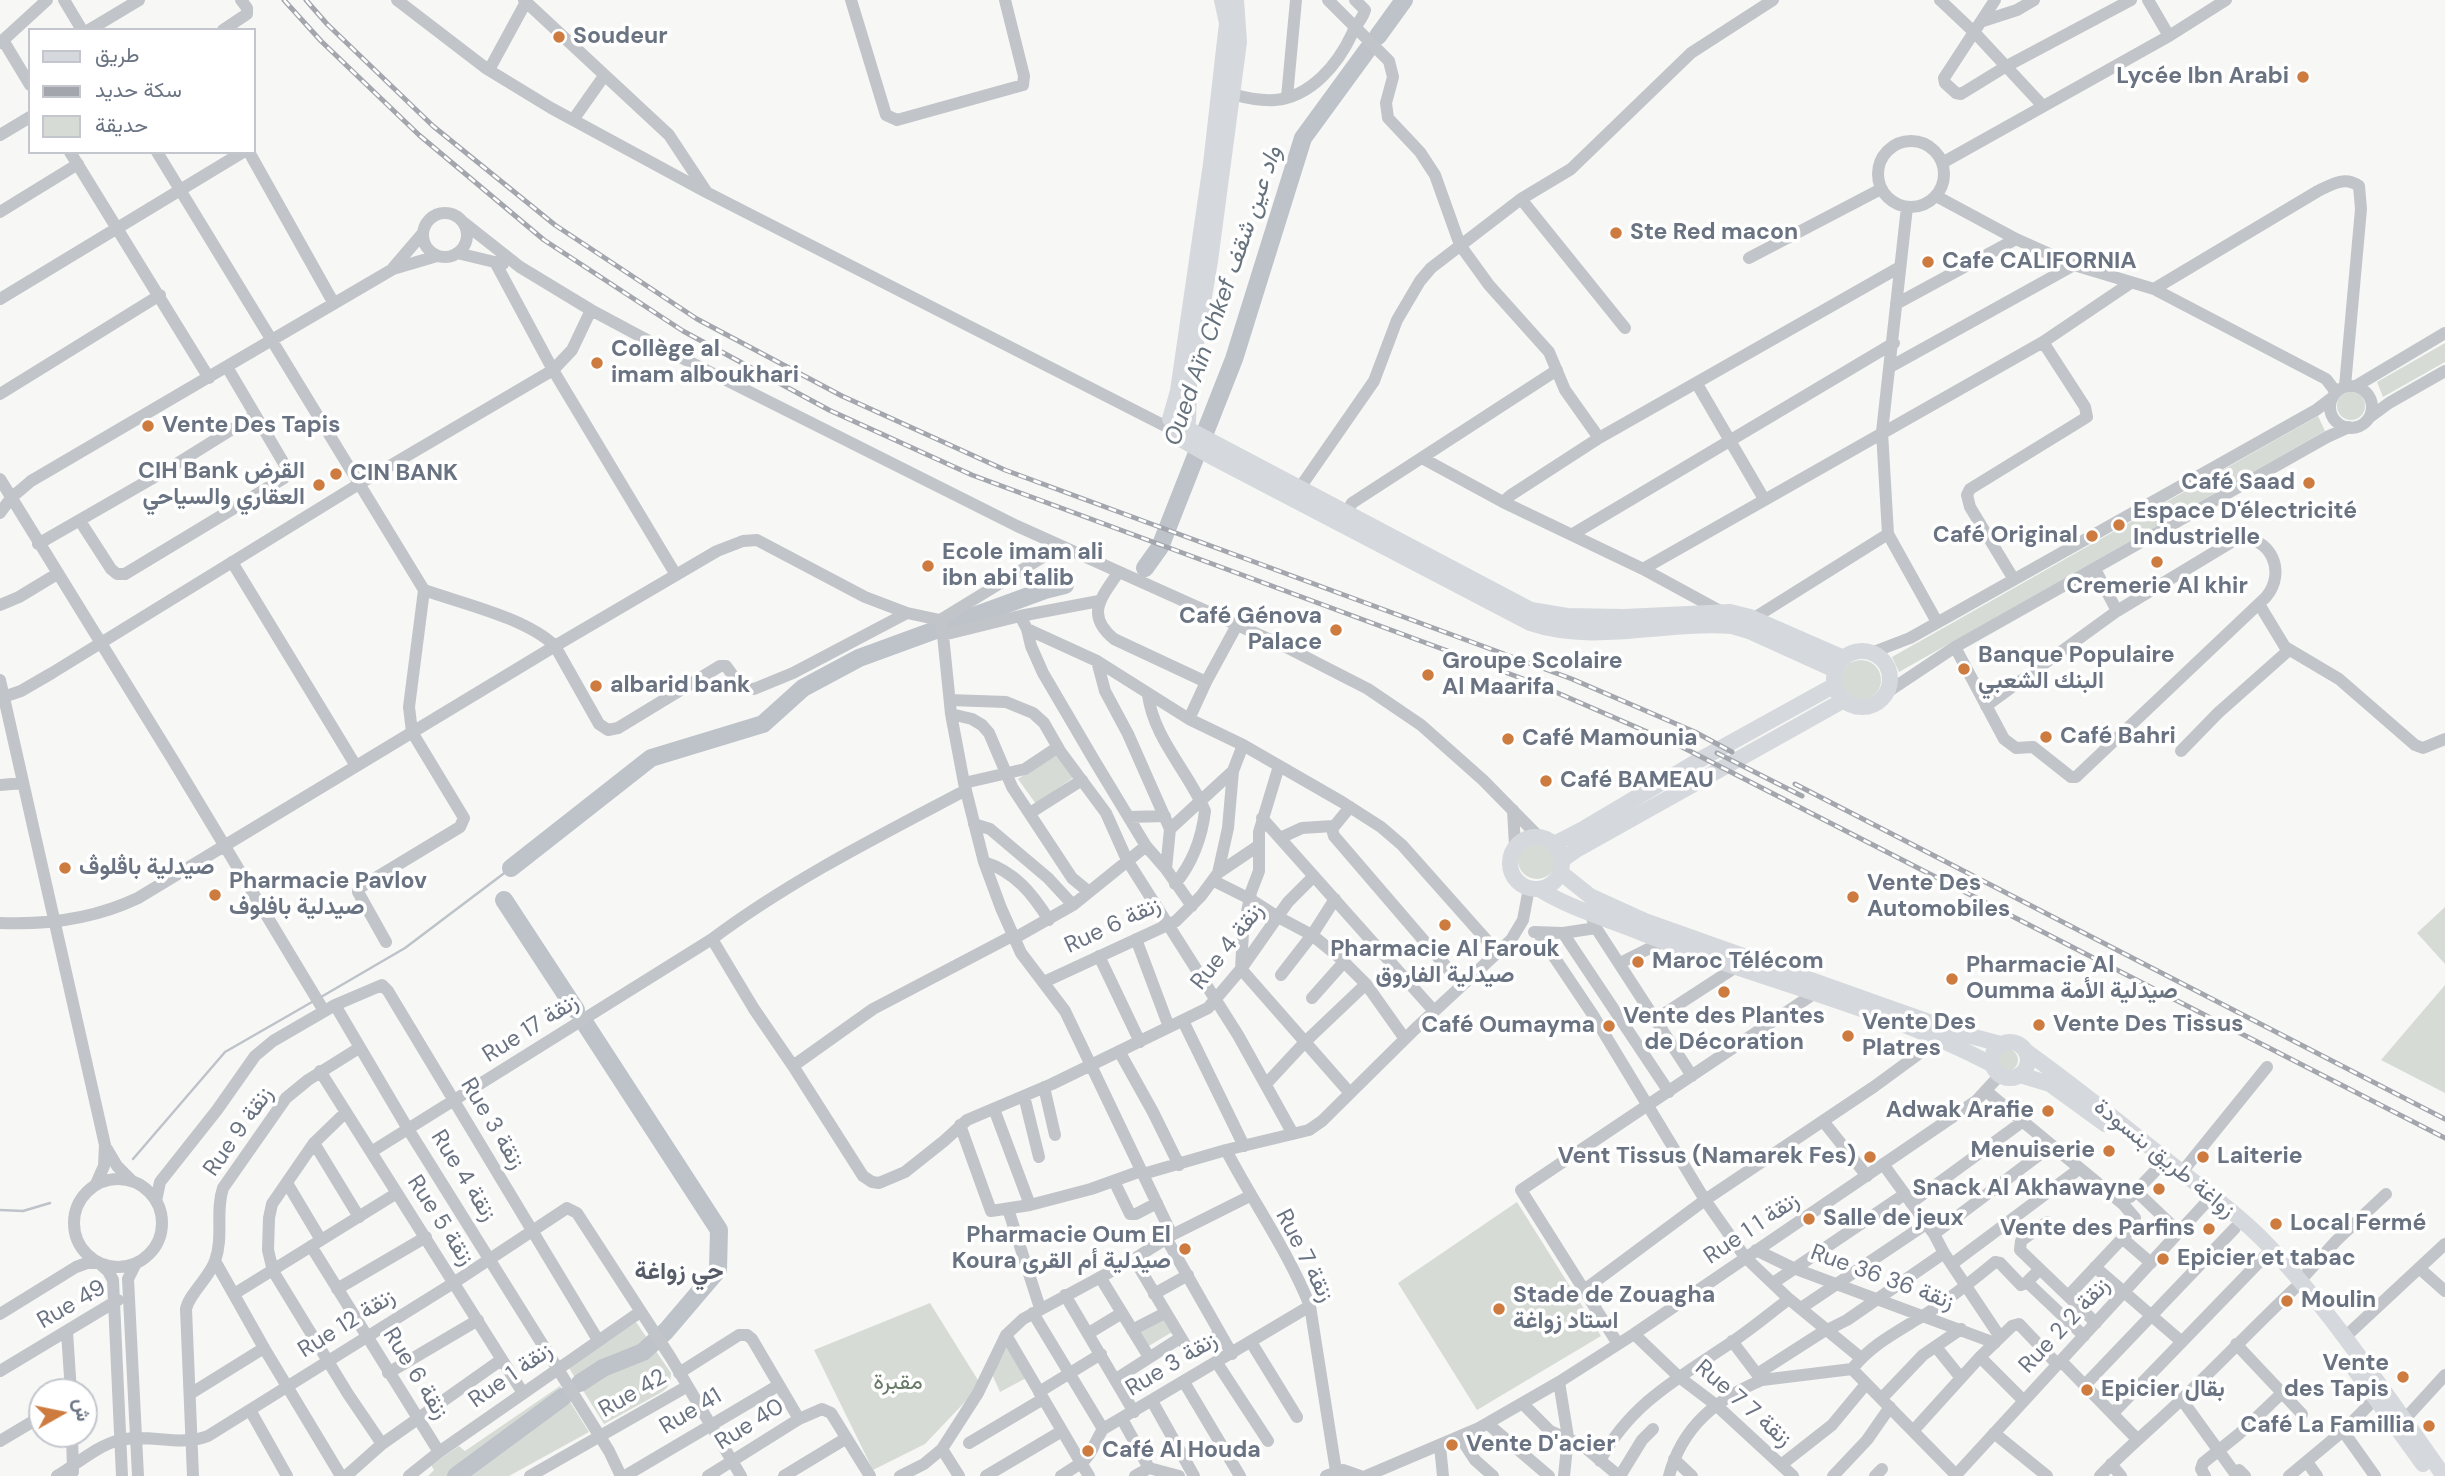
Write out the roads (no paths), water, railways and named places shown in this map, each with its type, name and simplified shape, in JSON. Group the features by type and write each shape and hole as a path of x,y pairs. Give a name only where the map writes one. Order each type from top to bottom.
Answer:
{"main road":[{"path":"1222,0 1227,23 1212,164 1178,391 1183,431 1218,454 1512,614 1547,628 1590,632 1732,626 1838,671"},
{"path":"1183,431 1210,261 1239,42 1237,0"},
{"path":"1218,454 1299,489 1531,610 1567,616 1624,617 1722,611 1754,618 1838,671 1844,700"},
{"path":"1546,840 1561,866 1590,896 1645,921 1963,1034 2001,1044 2017,1043 2027,1052 2028,1065 2020,1076 2011,1078 1939,1039 1815,993 1593,920 1534,888 1520,884 1511,872 1510,860 1516,846 1529,837 1546,840 1586,828 1703,758 1838,671 1855,652 1871,653 1882,660 1888,671 1889,686 1878,701 1866,706 1854,705 1844,700"},
{"path":"1534,888 1551,884 1561,866 1748,752 1844,700"},
{"path":"1996,1070 1993,1054 2001,1044"},
{"name":"زواغة طريق بنسودة","path":"2027,1052 2182,1172 2235,1228 2297,1285 2431,1476"},
{"name":"زواغة طريق بنسودة","path":"2020,1076 2040,1080 2059,1090 2159,1167 2248,1225 2344,1338 2444,1476"}],"street":[{"path":"28,82 1,41 47,0"},
{"path":"64,0 81,28"},
{"path":"92,28 139,0"},
{"path":"226,28 247,14 247,8 241,0"},
{"path":"398,0 489,70 573,120 706,192 1183,431"},
{"path":"851,0 886,116 897,120 1023,85 1024,76 1006,0"},
{"path":"1287,97 1296,0"},
{"path":"1328,0 1389,61 1393,77 1386,103 1388,118 1429,164 1460,245 1489,285 1549,352 1565,390 1599,438"},
{"path":"1232,94 1257,100 1287,97 1315,83 1334,64 1354,27 1364,15 1365,10 1355,0"},
{"path":"1299,489 1374,381 1397,320 1431,268 1521,199 1571,169 1691,53 1773,0"},
{"path":"1940,0 1975,33 2042,105"},
{"path":"1995,0 1944,78 1945,83 1956,93 1961,93 2131,0"},
{"path":"1983,21 2034,0"},
{"path":"2148,0 2169,36"},
{"path":"489,70 525,1 669,135 706,192"},
{"path":"1942,163 2169,36 2223,1"},
{"path":"573,120 604,76"},
{"path":"0,135 28,118"},
{"path":"1915,141 1927,145 1936,152 1942,163 1943,182 1936,197 1922,205 1907,207 1892,201 1881,189 1878,178 1880,162 1886,152 1899,143 1915,141"},
{"path":"158,154 424,590 409,707 412,732 464,818 460,827 359,888 358,892 386,942"},
{"path":"0,299 240,154"},
{"path":"251,154 333,302"},
{"path":"0,212 74,158 209,378"},
{"path":"2154,289 2318,191 2335,183 2352,182 2359,186 2361,209 2342,390 2330,404 2333,417 2342,426 2349,427"},
{"path":"1749,258 1881,189"},
{"path":"1936,197 2016,239 2074,265 2129,284 2154,289 2326,379 2342,390 2367,393 2372,405 2370,417"},
{"path":"1521,199 1625,328"},
{"path":"1907,207 1882,432 1888,534 1937,622"},
{"path":"393,269 423,233 426,222 439,213 451,213 520,267 591,310 848,443 1118,573 1237,625 1348,678 1402,711 1442,743 1546,840"},
{"path":"0,513 4,489 31,481 393,269 457,253 467,241 463,222"},
{"path":"423,233 426,247 437,256"},
{"path":"1896,303 2016,239"},
{"path":"457,253 520,267"},
{"path":"495,262 553,370 676,575"},
{"path":"1890,367 2074,265"},
{"path":"1503,502 1599,438 1900,267"},
{"path":"1643,569 2043,342 2129,284"},
{"path":"0,394 160,295"},
{"path":"2,698 39,681 359,484 553,370 572,349 591,310"},
{"path":"1871,653 1901,642 1937,622 2316,410 2342,390 2445,333"},
{"path":"2013,578 1970,507 1967,495 1970,489 2087,417 2085,407 2043,342"},
{"path":"1573,534 1894,343"},
{"path":"80,521 114,573 130,573 286,475 286,467 227,367"},
{"path":"1347,513 1353,503 1557,370"},
{"path":"1886,692 1955,648 2327,437 2349,427 2361,425 2389,402 2445,370"},
{"path":"1697,384 1764,499"},
{"path":"38,544 255,415"},
{"path":"1422,458 1503,502 1573,534 1722,611"},
{"name":"Rue 4 زنقة","path":"4,489 101,643 307,984 359,1048 623,1476"},
{"path":"1754,618 1888,534"},
{"path":"1955,648 1986,706 2004,739 2013,746 2033,747 2071,777 2076,777 2274,589 2276,571 2266,547 2259,540 2238,538 2117,611 1986,706"},
{"path":"0,922 55,922 97,914 127,903 555,646 736,543 757,540 855,592 942,627 1099,601"},
{"path":"942,627 1061,546"},
{"path":"232,562 356,766"},
{"path":"2095,569 2117,611"},
{"path":"1118,573 1099,601 1097,618 1102,630 1114,639 1206,682"},
{"path":"0,605 57,574"},
{"path":"424,590 529,627 544,636 555,646 604,729 612,729 664,701 720,666 725,665 742,688 754,690 793,673 906,613"},
{"path":"2259,604 2281,643 2339,679 2415,745 2423,748 2445,739"},
{"path":"1020,616 1043,673 1146,846 1192,906"},
{"path":"1189,719 1237,625"},
{"path":"942,627 951,714 965,786 984,862 1012,937 1065,1011 1157,1203 1169,1236 1232,1354"},
{"path":"1027,629 1097,661 1189,719 1243,745 1381,827 1402,845 1498,953"},
{"path":"2181,751 2218,713 2290,650"},
{"path":"1097,661 1105,691 1128,734 1170,829 1166,869"},
{"path":"0,680 105,1145 104,1166 96,1184"},
{"path":"1149,695 1152,715 1159,731 1205,811 1196,847 1188,866 1175,884"},
{"path":"950,700 1006,702 1033,713 1044,723 1058,747 1107,813 1127,860 1216,1000 1293,1134"},
{"path":"951,714 982,725 989,733 1004,774 1072,878 1089,892"},
{"name":"Rue 6 زنقة","path":"1044,982 1176,920 1192,906 1216,877 1228,828 1233,771 1243,745"},
{"name":"Rue 17 زنقة","path":"371,1152 712,939 746,913 792,884 965,786 1026,769 1058,747"},
{"path":"1279,766 1259,832 1259,871 1243,932 1241,969 1349,1092"},
{"path":"1170,829 1233,771"},
{"path":"1030,813 1082,780"},
{"path":"0,785 23,783"},
{"path":"1350,807 1333,827 1334,836 1462,985"},
{"path":"1513,810 1516,846"},
{"path":"1129,817 1165,816"},
{"path":"1262,818 1434,1011"},
{"path":"974,824 990,829 1048,878 1073,905"},
{"path":"1280,838 1302,828 1333,827"},
{"path":"712,939 754,1009 793,1066 873,1009 1049,920 1073,905 1146,846"},
{"path":"1258,846 1216,877 1278,917 1312,935 1344,962 1366,984 1405,1040"},
{"path":"984,862 1002,868 1020,881 1049,920"},
{"name":"Rue 4 زنقة","path":"793,1066 863,1176 872,1182 884,1182 905,1172 944,1142 960,1125 976,1115 1090,1066 1208,1008 1241,969 1288,902 1314,876"},
{"path":"960,1125 990,1209 995,1212 1309,1130 1322,1121 1349,1092 1498,953 1518,930 1534,888"},
{"path":"1281,975 1312,935 1335,899"},
{"path":"1518,930 1563,933 1593,920 1692,1076"},
{"path":"1538,933 1593,1015 1705,1200 1773,1283 1861,1358"},
{"path":"1563,933 1669,1092"},
{"path":"1136,939 1169,1027"},
{"path":"1620,963 1662,942"},
{"path":"1099,956 1140,1042"},
{"path":"1312,998 1344,962"},
{"path":"1656,1019 1736,967"},
{"path":"1266,1084 1305,1042 1366,984"},
{"name":"Rue 3 زنقة","path":"327,1008 376,985 385,986 598,1340"},
{"path":"1618,1344 1521,1190 1815,993"},
{"path":"1593,1015 1609,1005"},
{"path":"156,1201 160,1182 217,1110 255,1056 273,1041 327,1008"},
{"path":"1183,1021 1244,1146"},
{"path":"1584,1290 1705,1200 1875,1086 1939,1039"},
{"name":"Rue 9 زنقة","path":"193,1476 187,1305 215,1261 221,1234 219,1204 223,1188 277,1108 297,1088 320,1071 359,1048"},
{"path":"1119,1051 1179,1165"},
{"path":"2182,1172 2267,1067"},
{"name":"Rue 1 زنقة 1","path":"1376,1474 1488,1424 1634,1334 1976,1101 1986,1091 1996,1070"},
{"name":"Rue 5 زنقة","path":"320,1071 523,1393"},
{"path":"1044,1087 1055,1135"},
{"path":"1986,1091 2133,1213 2135,1222 2068,1296"},
{"path":"1024,1096 1039,1157"},
{"path":"994,1109 1030,1205"},
{"path":"346,1112 314,1143 275,1199 270,1211 268,1250 273,1270 382,1444"},
{"path":"1823,1121 1867,1177"},
{"path":"1773,1283 1793,1268 1908,1199 2022,1122"},
{"path":"314,1143 359,1217"},
{"path":"0,1314 76,1267 87,1263 99,1263 115,1268 130,1266 144,1260 155,1249 161,1235 163,1219 156,1201 117,1166 105,1145"},
{"path":"1801,1308 1834,1284 1930,1229 2051,1146"},
{"name":"Rue 7 زنقة","path":"1226,1150 1310,1306 1331,1473"},
{"path":"1883,1164 1930,1229 1997,1340"},
{"path":"2123,1204 2159,1167"},
{"path":"1952,1264 2079,1168"},
{"path":"76,1267 79,1256 74,1214 79,1201 88,1190 114,1178 151,1185 160,1182"},
{"path":"1114,1181 1130,1214 1136,1214 1157,1203"},
{"name":"Rue 6 زنقة","path":"287,1183 337,1289 439,1452"},
{"path":"2136,1191 2179,1232"},
{"path":"234,1294 397,1193"},
{"path":"2099,1476 2182,1400 2297,1285 2336,1241 2386,1194"},
{"path":"900,1476 924,1464 942,1449 978,1394 1006,1335 1036,1311 1134,1259 1169,1236 1250,1196"},
{"name":"Rue 2 زنقة 2","path":"1956,1476 2209,1200"},
{"name":"Rue 12 زنقة","path":"57,1476 73,1471 103,1447 121,1440 192,1440 208,1436 454,1282 564,1209 569,1208 577,1213 640,1312"},
{"path":"1008,1209 1036,1311 1068,1374 1103,1429 1095,1440 1091,1453 1081,1464 1061,1476"},
{"path":"2047,1222 2021,1241 2019,1246 2039,1269 2096,1323"},
{"path":"2085,1385 2235,1228"},
{"path":"337,1289 426,1237"},
{"path":"2122,1238 2151,1263"},
{"path":"78,1243 87,1255 108,1271 113,1280 122,1476"},
{"path":"2344,1338 2445,1244"},
{"path":"1669,1476 1685,1436 1716,1405 1944,1253"},
{"name":"Rue 36 زنقة 36","path":"1750,1254 1997,1340"},
{"path":"2113,1413 2265,1256"},
{"path":"1134,1259 1191,1352 1220,1334"},
{"path":"215,1261 286,1386 344,1476 382,1444 501,1360"},
{"path":"1759,1377 1853,1369 1879,1342 1922,1316 1997,1262 2021,1285 2039,1269"},
{"path":"136,1263 128,1279 138,1476"},
{"path":"2095,1267 2182,1342"},
{"path":"2419,1268 2445,1292"},
{"path":"1154,1294 1188,1275"},
{"path":"1100,1277 1149,1357"},
{"path":"2027,1282 2084,1336"},
{"path":"1065,1295 1134,1412"},
{"name":"Rue 49","path":"0,1371 114,1301 129,1299"},
{"path":"1600,1461 1622,1425 1636,1410 1789,1299"},
{"name":"Rue 3 زنقة","path":"1103,1429 1310,1306"},
{"path":"640,1312 666,1350 741,1476"},
{"name":"Rue 1 زنقة","path":"409,1476 439,1452 640,1312"},
{"path":"1089,1333 1122,1313"},
{"path":"1132,1330 1165,1313"},
{"path":"388,1373 478,1320"},
{"path":"1913,1431 1980,1357 2012,1326 2019,1324 2085,1385 2137,1439"},
{"path":"1833,1476 1867,1440 1886,1403 1910,1367 1961,1329"},
{"path":"66,1332 70,1378"},
{"path":"679,1373 738,1335 745,1334 752,1339 799,1419"},
{"name":"Rue 7 زنقة 7","path":"1634,1334 1793,1476"},
{"path":"1006,1335 1089,1476"},
{"path":"1116,1379 1180,1338"},
{"path":"1732,1341 1759,1377"},
{"path":"1251,1342 1297,1417"},
{"path":"2236,1344 2302,1414"},
{"path":"1936,1347 1961,1378"},
{"path":"190,1394 264,1348"},
{"path":"969,1443 1101,1354"},
{"path":"1980,1357 2024,1401"},
{"path":"1217,1363 1268,1441"},
{"path":"1853,1369 1956,1476"},
{"path":"2404,1420 2445,1375"},
{"path":"1184,1382 1240,1476"},
{"path":"1559,1382 1568,1437 1564,1476"},
{"path":"1781,1465 1840,1418 1866,1384"},
{"name":"Rue 41","path":"623,1476 779,1385"},
{"name":"Rue 42","path":"530,1476 686,1387"},
{"path":"2205,1476 2201,1466 2282,1393"},
{"path":"2289,1476 2343,1431 2375,1399"},
{"path":"2182,1400 2236,1475"},
{"path":"1152,1401 1194,1476"},
{"path":"1522,1404 1550,1431 1582,1445 1620,1476 1642,1440 1653,1429"},
{"name":"Rue 40","path":"708,1476 816,1411 825,1409 831,1413 845,1439"},
{"path":"250,1410 288,1476"},
{"path":"1122,1419 1149,1468"},
{"path":"0,1441 28,1424"},
{"path":"1488,1424 1549,1476"},
{"path":"986,1476 1062,1431"},
{"path":"2343,1431 2375,1476"},
{"path":"1994,1433 2031,1471 2047,1476"},
{"path":"1460,1437 1475,1460 1493,1476"},
{"path":"784,1476 845,1439 865,1473"},
{"path":"1440,1446 1443,1476"},
{"path":"72,1448 73,1471"},
{"path":"942,1449 959,1476"},
{"path":"1674,1459 1692,1476"},
{"path":"2307,1462 2317,1476"},
{"path":"2111,1464 2121,1476"},
{"path":"1135,1476 1149,1468 1179,1476"},
{"path":"1331,1473 1347,1470 1360,1476"}],"waterway":[{"name":"Oued Aïn Chkef واد عين شقف","path":"1378,36 1404,0"},
{"name":"Oued Aïn Chkef واد عين شقف","path":"1145,568 1160,547 1234,359 1303,138 1368,49"},
{"name":"Oued Aïn Chkef واد عين شقف","path":"511,868 651,758 763,724 803,688 859,658 1065,585"},
{"path":"321,997 405,948 511,868"},
{"name":"Oued Aïn Chkef واد عين شقف","path":"504,900 576,1010"},
{"path":"133,1159 225,1052 312,1002"},
{"path":"580,1383 603,1368 643,1352 666,1331 718,1270 719,1230 586,1025"},
{"path":"0,1210 23,1211 50,1203"},
{"path":"456,1476 563,1397"}],"railway":[{"path":"284,0 321,41 419,135 544,240 683,331 829,410 972,475 1537,684 1682,747 2445,1138"},
{"path":"306,0 327,24 433,126 555,225 697,319 842,396 1005,470 1572,679 1695,732 1732,752"},
{"path":"1717,753 1802,796"},
{"path":"1795,784 2445,1119"}],"place":[{"name":"Soudeur","path":"559,37"},
{"name":"Lycée Ibn Arabi","path":"2303,77"},
{"name":"Ste Red macon","path":"1616,233"},
{"name":"Cafe CALIFORNIA","path":"1928,262"},
{"name":"Collège al imam alboukhari","path":"597,363"},
{"name":"Vente Des Tapis","path":"148,426"},
{"name":"CIN BANK","path":"336,474"},
{"name":"Café Saad","path":"2309,483"},
{"name":"CIH Bank القرض العقاري والسياحي","path":"319,485"},
{"name":"Espace D'électricité Industrielle","path":"2119,525"},
{"name":"Café Original","path":"2092,536"},
{"name":"Cremerie Al khir","path":"2157,562"},
{"name":"Ecole imam ali ibn abi talib","path":"928,566"},
{"name":"Café Génova Palace","path":"1336,630"},
{"name":"Banque Populaire البنك الشعبي","path":"1964,669"},
{"name":"Groupe Scolaire Al Maarifa","path":"1428,675"},
{"name":"albarid bank","path":"596,686"},
{"name":"Café Bahri","path":"2046,737"},
{"name":"Café Mamounia","path":"1508,739"},
{"name":"Café BAMEAU","path":"1546,781"},
{"name":"صيدلية باڤ‍لوڤ","path":"65,868"},
{"name":"Pharmacie Pavlov صيدلية بافلوف","path":"215,895"},
{"name":"Vente Des Automobiles","path":"1853,897"},
{"name":"Pharmacie Al Farouk صيدلية الفاروق","path":"1445,925"},
{"name":"Maroc Télécom","path":"1638,962"},
{"name":"Pharmacie Al Oumma صيدلية الأمة","path":"1952,979"},
{"name":"Vente des Plantes de Décoration","path":"1724,992"},
{"name":"Vente Des Tissus","path":"2039,1025"},
{"name":"Café Oumayma","path":"1609,1026"},
{"name":"Vente Des Platres","path":"1848,1036"},
{"name":"Adwak Arafie","path":"2048,1111"},
{"name":"Menuiserie","path":"2109,1151"},
{"name":"Vent Tissus (Namarek Fes)","path":"1870,1157"},
{"name":"Laiterie","path":"2203,1157"},
{"name":"Snack Al Akhawayne","path":"2159,1189"},
{"name":"Salle de jeux","path":"1809,1219"},
{"name":"Local Fermé","path":"2276,1224"},
{"name":"Vente des Parfins","path":"2209,1229"},
{"name":"Pharmacie Oum El Koura صيدلية أم القرى","path":"1185,1249"},
{"name":"Epicier et tabac","path":"2163,1259"},
{"name":"Moulin","path":"2287,1301"},
{"name":"Stade de Zouagha استاد زواغة","path":"1499,1309"},
{"name":"Vente des Tapis","path":"2403,1377"},
{"name":"Epicier بقال","path":"2087,1390"},
{"name":"Café La Famillia","path":"2429,1426"},
{"name":"Vente D'acier","path":"1452,1445"},
{"name":"Café Al Houda","path":"1088,1451"}],"district":[{"name":"حي زواغة","path":"679,1273"}],"park label":[{"name":"مقبرة","path":"898,1383"}]}
